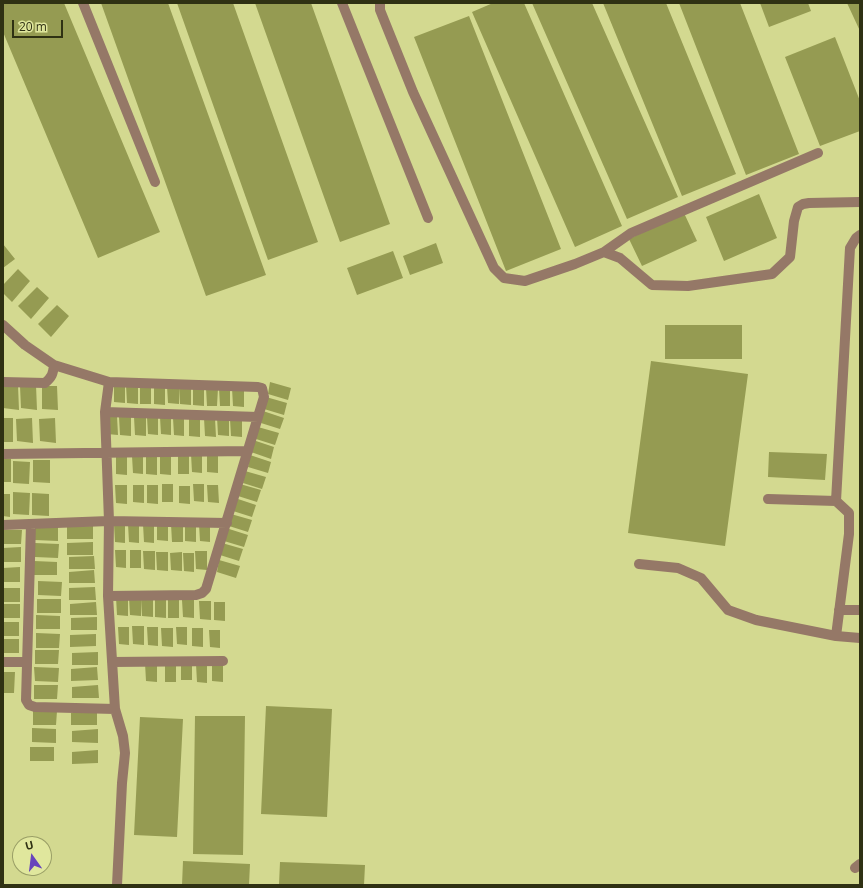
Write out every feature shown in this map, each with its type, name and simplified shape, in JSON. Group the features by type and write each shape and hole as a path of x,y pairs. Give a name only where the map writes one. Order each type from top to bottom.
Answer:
{"street":[{"path":"83,3 155,182"},
{"path":"342,3 428,218"},
{"path":"380,3 380,10 413,92 494,268 504,278 525,281 575,264 604,252 631,233 818,153"},
{"path":"604,252 620,258 652,285 688,286 772,274 790,257 794,221 798,207 809,203 860,202"},
{"path":"836,636 849,534 849,514 836,500 850,248 860,234"},
{"path":"3,325 25,345 54,365 109,382 262,388 264,397 206,589 202,593 196,595 108,596"},
{"path":"3,382 45,383 51,379 53,375 54,365"},
{"path":"109,382 105,412 105,452 109,520 108,596 114,709 123,736 125,753 117,885"},
{"path":"105,412 258,417"},
{"path":"3,454 248,452"},
{"path":"768,499 836,500"},
{"path":"3,525 109,520 227,523"},
{"path":"31,524 26,700 29,705 35,707 114,709"},
{"path":"638,564 678,568 701,578 728,610 756,620 836,636 860,638"},
{"path":"839,610 860,610"},
{"path":"112,662 222,661"},
{"path":"3,662 27,662"}],"building":[{"path":"3,3 64,3 160,232 98,258 3,32"},
{"path":"101,3 168,3 266,275 206,296"},
{"path":"177,3 233,3 318,242 268,260"},
{"path":"255,3 311,3 390,224 340,242"},
{"path":"493,3 524,3 622,226 575,247 472,12"},
{"path":"532,3 592,3 678,197 627,219"},
{"path":"603,3 666,3 736,174 682,196"},
{"path":"679,3 740,3 799,154 746,175"},
{"path":"760,3 808,3 811,11 769,27"},
{"path":"847,3 860,3 860,31"},
{"path":"469,16 561,249 506,271 414,37"},
{"path":"835,37 860,101 860,131 820,146 785,57"},
{"path":"759,194 777,238 724,261 706,217"},
{"path":"684,213 697,241 642,266 629,239"},
{"path":"436,243 443,263 410,275 403,256"},
{"path":"3,244 15,259 3,268"},
{"path":"393,251 403,278 357,295 347,268"},
{"path":"18,269 30,281 12,302 3,293 3,285"},
{"path":"37,287 49,298 31,319 18,306"},
{"path":"57,305 69,316 51,337 38,324"},
{"path":"665,325 742,325 742,359 665,359"},
{"path":"651,361 748,374 725,546 628,533"},
{"path":"270,382 291,388 288,400 268,394"},
{"path":"18,385 19,410 3,408 3,386"},
{"path":"36,385 37,410 21,408 20,386"},
{"path":"114,385 125,385 125,403 114,402"},
{"path":"126,385 138,385 138,404 127,403"},
{"path":"42,386 57,386 58,410 42,409"},
{"path":"140,386 151,386 151,404 140,404"},
{"path":"154,386 165,386 165,405 154,404"},
{"path":"167,386 179,386 179,404 168,403"},
{"path":"179,387 191,387 191,405 180,404"},
{"path":"204,387 204,406 193,405 193,388"},
{"path":"206,388 218,388 217,406 207,406"},
{"path":"219,388 230,388 230,406 220,406"},
{"path":"232,388 244,388 244,407 233,406"},
{"path":"266,397 287,403 284,415 264,409"},
{"path":"263,411 284,418 280,429 261,423"},
{"path":"117,416 118,435 107,434 106,417"},
{"path":"119,417 131,417 131,436 120,435"},
{"path":"134,417 146,417 146,436 135,435"},
{"path":"147,417 158,417 158,435 148,434"},
{"path":"160,417 171,417 171,435 161,434"},
{"path":"184,417 184,436 174,435 173,418"},
{"path":"217,417 229,417 229,436 218,435"},
{"path":"3,418 13,418 13,442 3,442"},
{"path":"32,418 33,443 17,441 16,419"},
{"path":"55,418 56,443 40,441 39,419"},
{"path":"200,418 200,437 189,436 189,419"},
{"path":"204,418 215,418 216,437 205,436"},
{"path":"230,419 242,419 242,437 231,436"},
{"path":"258,427 279,433 275,445 256,439"},
{"path":"253,440 274,447 271,459 251,452"},
{"path":"769,452 827,454 825,480 768,477"},
{"path":"191,454 202,454 202,473 192,472"},
{"path":"207,454 218,454 218,473 207,472"},
{"path":"250,455 271,462 268,473 248,467"},
{"path":"116,456 127,456 127,475 116,474"},
{"path":"132,456 143,456 143,474 133,473"},
{"path":"146,456 157,456 157,475 146,474"},
{"path":"160,456 171,456 171,475 160,474"},
{"path":"178,456 189,456 189,474 178,474"},
{"path":"3,459 11,459 11,482 3,482"},
{"path":"33,460 50,460 50,483 33,482"},
{"path":"13,461 30,462 29,484 13,483"},
{"path":"245,471 266,477 262,489 243,483"},
{"path":"162,484 173,484 173,502 162,502"},
{"path":"193,484 204,484 204,502 194,501"},
{"path":"240,484 261,490 257,502 238,496"},
{"path":"115,485 127,485 127,504 116,503"},
{"path":"133,485 144,485 144,503 133,502"},
{"path":"147,485 158,485 158,504 147,503"},
{"path":"207,485 218,485 219,503 208,502"},
{"path":"179,486 190,486 190,504 179,503"},
{"path":"13,492 30,493 29,515 13,514"},
{"path":"32,493 49,494 49,516 32,515"},
{"path":"3,494 10,494 10,517 3,516"},
{"path":"235,498 256,505 252,517 233,511"},
{"path":"231,514 252,520 248,532 229,526"},
{"path":"157,523 168,523 168,541 157,540"},
{"path":"185,523 196,523 196,542 185,541"},
{"path":"114,524 125,524 125,543 115,542"},
{"path":"128,524 139,524 139,543 129,542"},
{"path":"143,524 154,524 154,543 144,542"},
{"path":"171,524 183,524 183,542 172,542"},
{"path":"199,524 210,524 210,542 200,541"},
{"path":"35,526 58,527 58,541 35,540"},
{"path":"93,526 93,539 67,539 67,527"},
{"path":"226,528 248,535 244,547 224,541"},
{"path":"3,530 22,530 21,544 3,544"},
{"path":"93,542 93,555 67,555 67,543"},
{"path":"35,543 59,544 58,558 35,557"},
{"path":"222,543 243,549 239,561 220,555"},
{"path":"21,547 21,562 3,562 3,548"},
{"path":"115,550 126,550 126,568 116,567"},
{"path":"130,550 141,550 141,568 130,568"},
{"path":"143,551 155,551 155,570 144,569"},
{"path":"195,551 207,551 207,570 196,569"},
{"path":"156,552 168,552 168,571 157,570"},
{"path":"182,552 182,571 171,570 170,553"},
{"path":"183,553 194,553 194,572 184,571"},
{"path":"94,556 95,569 69,569 69,557"},
{"path":"219,560 240,566 236,578 217,572"},
{"path":"34,561 57,562 57,575 34,575"},
{"path":"20,567 20,582 3,582 3,568"},
{"path":"94,570 95,583 69,583 69,572"},
{"path":"38,581 62,582 61,596 38,595"},
{"path":"95,587 96,600 69,600 69,588"},
{"path":"3,588 20,588 20,602 3,602"},
{"path":"116,597 128,597 128,616 117,615"},
{"path":"129,597 141,598 141,616 130,615"},
{"path":"37,599 61,599 61,613 37,613"},
{"path":"141,599 153,599 153,617 142,616"},
{"path":"155,599 166,599 166,618 155,617"},
{"path":"194,599 194,618 183,617 182,600"},
{"path":"168,600 179,600 179,618 168,618"},
{"path":"199,601 211,601 211,620 200,619"},
{"path":"96,602 97,615 70,615 70,604"},
{"path":"214,602 225,602 225,621 214,620"},
{"path":"3,604 20,604 20,618 3,618"},
{"path":"36,615 60,616 60,629 36,629"},
{"path":"97,617 97,630 71,630 71,618"},
{"path":"3,622 19,622 19,636 3,636"},
{"path":"132,626 144,626 144,645 133,644"},
{"path":"118,627 129,627 129,645 119,644"},
{"path":"147,627 158,627 158,646 148,645"},
{"path":"176,627 187,627 187,645 177,644"},
{"path":"161,628 173,628 173,647 162,646"},
{"path":"192,628 203,628 203,647 192,646"},
{"path":"209,630 220,630 220,648 210,647"},
{"path":"36,633 60,634 59,648 36,648"},
{"path":"96,634 96,646 70,647 70,635"},
{"path":"3,639 19,639 19,653 3,653"},
{"path":"35,650 59,650 58,664 35,664"},
{"path":"98,652 98,665 72,665 72,653"},
{"path":"181,662 192,662 192,680 181,680"},
{"path":"145,663 157,663 157,682 146,681"},
{"path":"212,663 223,663 223,682 212,681"},
{"path":"165,664 176,664 176,682 165,682"},
{"path":"196,664 207,664 207,683 197,682"},
{"path":"34,667 59,668 58,682 35,681"},
{"path":"97,667 98,680 71,681 71,669"},
{"path":"3,672 15,672 14,693 3,693"},
{"path":"34,685 58,685 57,699 34,699"},
{"path":"98,685 99,698 72,698 72,687"},
{"path":"266,706 332,709 327,817 261,814"},
{"path":"33,711 57,711 56,725 33,725"},
{"path":"97,712 97,725 71,725 71,713"},
{"path":"195,716 245,716 243,855 193,854"},
{"path":"140,717 183,719 177,837 134,835"},
{"path":"32,728 56,729 56,743 32,742"},
{"path":"98,729 98,743 72,742 72,731"},
{"path":"30,747 54,747 54,761 30,761"},
{"path":"98,750 98,763 72,764 72,752"},
{"path":"183,861 250,864 249,885 182,885"},
{"path":"280,862 365,865 364,885 279,885"}]}
